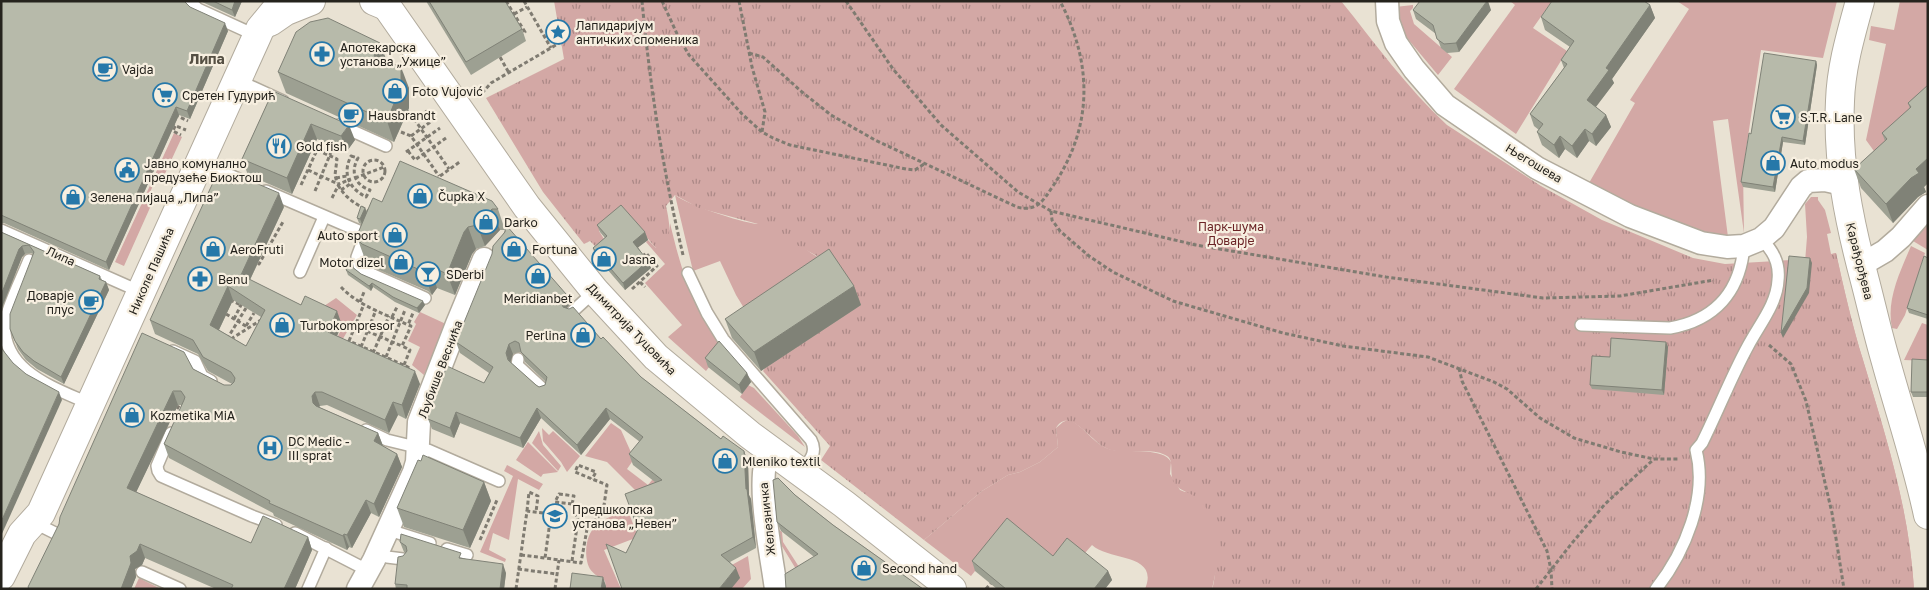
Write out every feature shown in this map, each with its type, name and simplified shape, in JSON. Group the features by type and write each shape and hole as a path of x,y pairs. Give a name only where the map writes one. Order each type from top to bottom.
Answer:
{"street":[{"name":"Николе Пашића","path":"259,32 260,12 263,1"},
{"name":"Николе Пашића","path":"16,589 46,524 90,404 129,330 131,287 200,162 259,32 283,1"},
{"path":"259,32 286,11 311,1"},
{"name":"Његошева","path":"1387,1 1388,21 1396,43 1414,69 1445,105 1537,168 1630,216 1701,243 1727,247 1752,243"},
{"name":"Карађорђева","path":"1860,1 1846,54 1840,100 1840,155 1843,184 1861,264 1928,515"},
{"name":"Димитрија Туцовића","path":"381,3 527,207 595,291 664,364 729,419 801,472 952,589"},
{"path":"1752,243 1774,228 1804,183 1816,180 1843,184"},
{"path":"1861,264 1885,251 1901,237 1928,206"},
{"name":"Љубише Веснића","path":"367,571 414,472 418,448 419,422 456,324 487,256"},
{"name":"Железничка","path":"770,450 764,462 763,482 776,589"},
{"name":"Николе Пашића","path":"1,576 22,534 46,524"}],"lane":[{"path":"189,1 198,9 259,32"},
{"path":"237,80 291,104"},
{"path":"330,121 386,146"},
{"path":"200,162 324,217 368,230 357,257 360,269 425,298"},
{"path":"300,272 324,217"},
{"name":"Липа","path":"1,230 131,287"},
{"path":"1581,325 1656,328 1684,325 1700,319 1715,310 1728,295 1752,243 1774,255 1778,264 1776,294 1702,443 1696,450 1700,473 1690,526 1679,554 1656,589"},
{"path":"29,260 5,322 4,337 7,350 25,372 90,404"},
{"path":"688,273 707,313 723,339 811,440 814,454 801,472"},
{"path":"572,312 595,291"},
{"path":"159,344 194,360 202,376 218,385"},
{"path":"518,358 517,365 544,390"},
{"path":"178,410 159,461 158,471 161,476 326,548 367,571 387,557 403,559"},
{"path":"356,426 387,440 428,450 499,481"},
{"path":"388,530 467,555"},
{"path":"308,589 326,548"},
{"path":"142,572 180,589"}],"path":[{"path":"506,1 525,32 522,34"},
{"path":"524,1 551,48"},
{"path":"642,1 670,200 688,273"},
{"path":"662,1 689,55 742,114 762,132 790,144 906,169 915,170 924,164"},
{"path":"739,1 749,53 765,112 762,132"},
{"path":"846,1 893,69 940,125 1011,186 1051,211 1196,245 1395,278 1542,298 1620,296 1737,276"},
{"path":"749,53 763,57 831,115 875,140 1017,207 1025,209 1039,205 1064,170 1077,140 1083,117 1084,92 1081,59 1069,18 1060,1"},
{"path":"514,14 527,6"},
{"path":"482,93 491,83 561,42"},
{"path":"500,58 509,73"},
{"path":"402,109 410,113 449,169"},
{"path":"415,120 425,112"},
{"path":"176,113 175,116 188,121"},
{"path":"411,136 431,121"},
{"path":"166,122 180,128"},
{"path":"175,126 173,131 183,135"},
{"path":"394,128 411,136 440,178 455,165"},
{"path":"408,151 415,160 443,140"},
{"path":"314,192 334,146"},
{"path":"258,263 260,264 293,203 317,150 336,159 336,178 341,190 354,203 365,209"},
{"path":"336,178 347,176 353,180 360,185 370,190 366,197 357,193 353,180 358,158 351,156 347,165 347,176"},
{"path":"373,160 380,162 385,169 384,176 378,182 368,180 363,174 364,166 373,160"},
{"path":"306,162 311,164"},
{"path":"308,170 338,184 353,180"},
{"path":"341,190 353,180"},
{"path":"331,200 338,184"},
{"path":"1051,211 1052,220 1057,228 1089,256 1121,276 1173,301 1283,333 1343,346 1428,357 1487,379 1507,389 1540,418 1574,438 1621,452 1654,459 1605,504 1536,589"},
{"path":"628,293 657,266 646,253 642,257"},
{"path":"640,282 645,287"},
{"path":"346,293 350,284"},
{"path":"341,287 346,293 360,302 411,326 402,346"},
{"path":"360,302 364,292"},
{"path":"353,298 355,293"},
{"path":"227,298 242,304 234,319"},
{"path":"353,349 346,346 364,304"},
{"path":"371,357 390,317 397,307"},
{"path":"246,308 225,343 248,327 264,319"},
{"path":"359,352 376,310"},
{"path":"385,363 391,342 405,310"},
{"path":"248,327 254,313"},
{"path":"226,314 248,327"},
{"path":"408,325 413,314"},
{"path":"355,326 410,350 404,366"},
{"path":"1755,334 1791,364 1806,401 1832,513 1844,589"},
{"path":"349,341 413,372"},
{"path":"1459,368 1462,381 1547,551 1552,589"},
{"path":"178,410 183,398"},
{"path":"521,554 581,563 587,528 603,512 607,486 574,472 578,465 596,472 592,479"},
{"path":"467,555 474,553 502,490 499,481"},
{"path":"516,589 529,492 538,496 536,512"},
{"path":"572,504 555,502 559,494 574,496 572,504 578,520 572,561"},
{"path":"527,511 551,514 545,558"},
{"path":"555,589 559,560"},
{"path":"518,569 557,574"},
{"path":"986,589 991,583"}],"green space":[{"name":"Парк-шума Доварје","path":"554,1 1341,1 1405,81 1447,125 1541,186 1602,220 1693,258 1725,264 1791,260 1805,262 1836,253 1855,334 1880,417 1902,501 1914,589 1212,589 1215,572 1220,560 1219,534 1208,510 1203,504 1175,484 1169,458 1153,451 1119,452 1111,450 1104,447 1073,422 1067,421 1061,422 1056,428 1058,447 1040,462 1020,472 1008,475 982,491 924,540 821,460 830,446 763,371 836,268 758,224 699,208 675,195 666,206 669,231 666,242 662,246 656,248 623,210 599,231 604,239 595,246 590,241 584,244 543,192 486,98 564,59"},
{"path":"1510,1 1552,1 1533,28 1567,51 1516,134 1454,89 1515,5"},
{"path":"1677,1 1837,1 1823,58 1761,50 1743,170 1744,233 1728,119 1713,121 1728,237 1710,234 1674,223 1589,183 1635,103 1630,100 1689,9"},
{"path":"1900,1 1928,1 1928,105 1879,158 1866,140 1886,44 1869,40 1871,26 1894,30"},
{"path":"1413,5 1410,11 1414,24 1452,57 1438,75 1407,38 1401,27 1395,7"},
{"path":"174,133 182,137 163,178 157,176 148,197 153,201 124,266 115,262"},
{"path":"675,195 702,208 739,220 757,224 769,222 811,253 836,268 750,318 736,295 720,261 693,271"},
{"path":"1811,197 1818,197 1825,210 1831,233 1827,234 1831,254 1836,253 1855,334 1888,445 1902,501 1914,589 1805,262 1807,237 1805,204"},
{"path":"670,223 689,289 703,319 723,349 706,371 668,337 682,325 645,283 665,264 646,242 648,240 656,248 669,233"},
{"path":"1928,223 1928,250 1913,241"},
{"path":"1911,246 1925,253 1905,315 1897,329 1892,328 1892,297"},
{"path":"336,298 357,315 328,364 326,362 344,323 318,310"},
{"path":"420,312 446,324 424,375 412,365 420,347 408,341 416,324 414,322"},
{"path":"1922,323 1928,325 1928,361 1904,360"},
{"path":"748,385 754,388 798,436 805,447 740,397"},
{"path":"1068,420 1080,426 1095,441 1106,448 1119,451 1153,452 1167,457 1171,462 1170,474 1180,490 1185,492 1255,473 1215,575 1212,589 1145,589 1148,577 1145,569 1139,563 1110,554 1092,545 1085,553 1053,559 1010,527 971,576 924,540 982,491 1008,475 1020,472 1040,462 1058,447 1056,428"},
{"path":"611,423 621,430 634,459 627,469 648,485 664,465 689,496 642,497 607,462 585,456"},
{"path":"542,428 549,435 553,431 580,456 567,472 543,441"},
{"path":"539,431 543,445 561,466 558,471 532,443"},
{"path":"528,442 558,472 543,474 541,477 516,460"},
{"path":"507,465 543,484 539,490 518,479 509,540 493,533 489,550 506,559 505,562 480,552 513,476 504,471"},
{"path":"627,508 638,537 604,550 621,589 606,589 605,581 590,569 586,554 587,542 591,532 597,525"},
{"path":"778,529 782,532 783,542 801,570 799,574 780,543"},
{"path":"748,556 751,579 742,589 732,589 730,566"},
{"path":"139,578 161,589 134,589"}],"building":[{"name":"Зелена пијаца „Липа”","path":"1,1 184,1 190,7 225,23 187,111 176,107 106,262 1,215"},
{"path":"213,1 235,1 232,10"},
{"path":"429,1 505,1 522,29 466,62"},
{"path":"1420,1 1487,1 1456,43 1444,44 1437,39 1433,25 1413,10"},
{"path":"1552,1 1644,1 1650,5 1606,68 1609,70 1587,100 1606,115 1592,134 1585,129 1572,146 1560,136 1554,145 1537,132 1543,124 1530,114 1567,64 1561,60 1574,41 1541,17"},
{"path":"328,18 380,43 374,56 401,67 401,86 387,121 278,72 296,32 310,22"},
{"path":"1764,53 1816,61 1803,141 1782,137 1773,187 1741,182"},
{"path":"1928,85 1928,158 1916,169 1919,173 1911,178 1886,204 1854,169 1887,139 1882,133 1911,107 1908,103"},
{"path":"273,91 349,125 341,136 311,124 287,178 242,159"},
{"path":"400,161 492,201 498,209 492,209 477,225 468,227 464,232 447,274 430,266 424,274 420,270 362,244 358,240 358,233 373,198 382,202"},
{"path":"237,175 279,193 241,275 301,305 305,296 337,311 328,332 415,371 402,405 393,402 385,420 322,392 315,392 312,396 313,403 316,406 378,433 374,441 397,454 374,504 366,500 347,535 344,534 343,536 269,503 270,501 164,444 185,397 181,391 173,391 127,488 251,543 263,516 308,537 284,589 231,589 233,585 140,544 137,551 130,556 131,563 121,589 29,589 28,587 59,524 60,517 142,333 184,352 193,369 224,385 231,385 234,382 235,378 231,372 203,357 193,340 150,320 216,176 233,184","holes":["228,286 265,310 246,346 210,325"]},
{"path":"621,205 645,232 633,242 648,261 623,283 593,248 607,236 597,225"},
{"path":"361,206 365,208 360,219 357,218"},
{"path":"506,225 566,294 561,300 563,307 569,309 573,307 601,339 603,337 641,377 721,439 723,436 744,451 746,489 753,537 721,555 736,568 719,589 622,589 606,544 626,553 638,529 625,494 662,480 629,454 643,437 606,408 577,445 537,408 520,438 456,412 450,428 428,419 428,414 447,366 484,383 493,367 456,342 492,254 493,246 505,232","holes":["515,341 519,343 521,352 547,377 545,385 539,387 536,385 508,360 506,353 509,344"]},
{"path":"1,232 100,276 99,279 106,282 61,377 23,352 15,341 10,329 10,314 34,252 29,245 22,246 19,249 1,295"},
{"path":"829,249 854,286 754,352 725,319"},
{"path":"1789,256 1810,258 1807,288 1781,333"},
{"path":"1924,256 1928,258 1928,315 1907,308"},
{"path":"349,261 351,266 361,274 423,301 417,308 393,297 372,283 369,286 346,270"},
{"path":"1611,338 1666,342 1662,390 1590,385 1592,356 1610,357"},
{"path":"719,341 747,373 739,385 705,358"},
{"path":"1,347 13,363 26,374 59,392 1,522"},
{"path":"1912,359 1928,360 1928,392 1911,392"},
{"path":"423,455 484,482 463,530 397,508 418,460 421,461"},
{"path":"778,478 795,495 833,525 923,589 786,589 785,574 818,554 777,522 773,480"},
{"path":"1007,518 1053,556 1067,538 1108,571 1094,589 1006,589 972,561"},
{"path":"401,534 461,553 459,558 503,564 500,589 407,589 407,585 395,584 398,557 403,556 407,551 406,546 400,542"},
{"path":"572,573 603,577 601,589 570,589"}],"place":[{"name":"Лапидаријум античких споменика","path":"558,32"},
{"name":"Апотекарска установа „Ужице”","path":"322,54"},
{"name":"Vajda","path":"105,69"},
{"name":"Foto Vujović","path":"395,91"},
{"name":"Сретен Гудурић","path":"165,95"},
{"name":"Hausbrandt","path":"351,115"},
{"name":"S.T.R. Lane","path":"1783,117"},
{"name":"Gold fish","path":"279,146"},
{"name":"Auto modus","path":"1773,163"},
{"name":"Јавно комунално предузеће Биоктош","path":"127,170"},
{"name":"Čupka X","path":"420,196"},
{"name":"Зелена пијаца „Липа”","path":"73,197"},
{"name":"Darko","path":"486,222"},
{"name":"Auto sport","path":"395,235"},
{"name":"AeroFruti","path":"213,249"},
{"name":"Fortuna","path":"514,249"},
{"name":"Jasna","path":"604,259"},
{"name":"Motor dizel","path":"401,262"},
{"name":"SDerbi","path":"428,274"},
{"name":"Meridianbet","path":"538,276"},
{"name":"Benu","path":"200,279"},
{"name":"Доварје плус","path":"91,302"},
{"name":"Turbokompresor","path":"282,325"},
{"name":"Perlina","path":"583,335"},
{"name":"Kozmetika MiA","path":"132,415"},
{"name":"DC Medic - III sprat","path":"270,448"},
{"name":"Mleniko textil","path":"725,461"},
{"name":"Предшколска установа „Невен”","path":"555,516"},
{"name":"Second hand","path":"864,568"}],"district":[{"name":"Липа","path":"207,58"}]}
